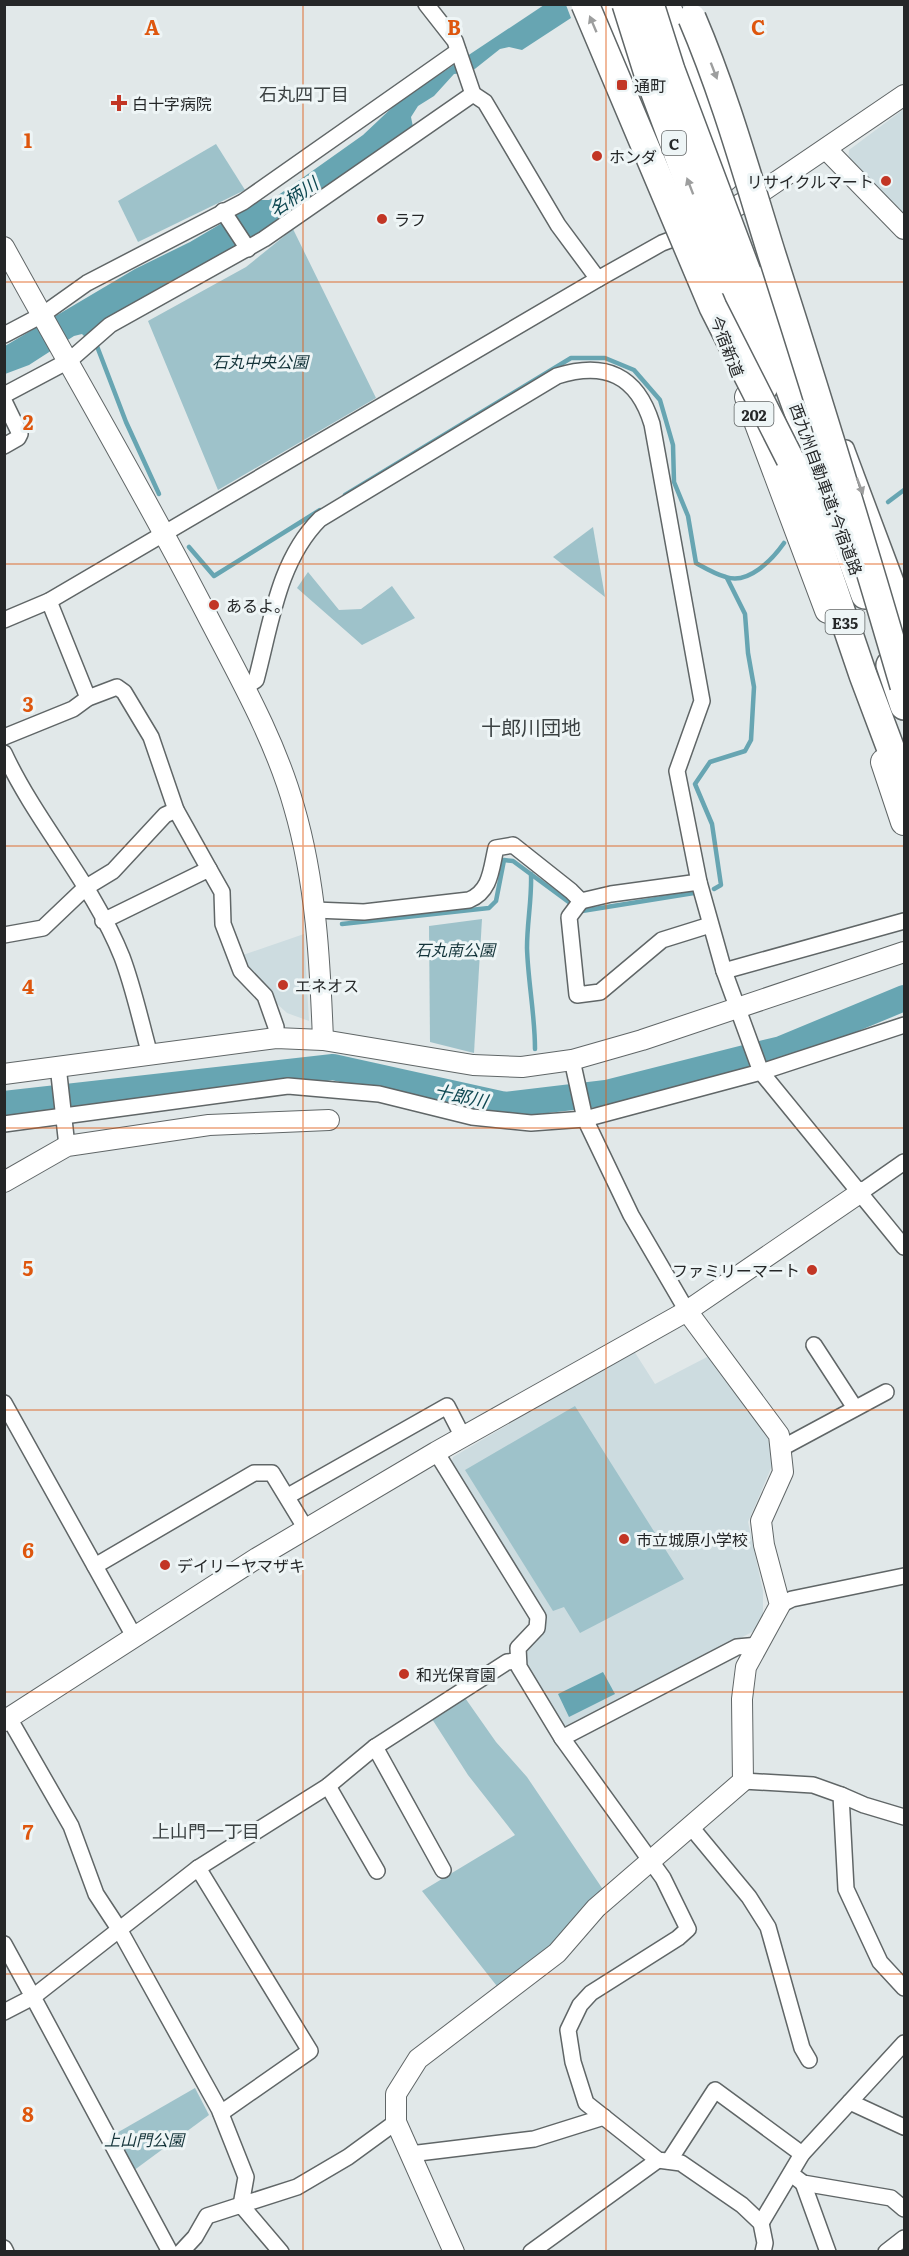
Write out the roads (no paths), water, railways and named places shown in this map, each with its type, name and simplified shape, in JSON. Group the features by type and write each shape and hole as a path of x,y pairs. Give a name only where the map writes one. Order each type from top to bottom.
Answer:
{"highway":[{"path":"585,4 713,307 790,459"},
{"name":"今宿新道","path":"606,4 686,234 904,822"},
{"name":"C","path":"626,4 649,77 736,276"},
{"path":"650,4 736,276"},
{"name":"202","path":"667,4 829,487 904,669"},
{"path":"685,4 714,70 735,130 833,444 904,686"},
{"name":"西九州自動車道;今宿道路","path":"736,276 790,459 863,675 904,784"},
{"name":"西九州自動車道;今宿道路","path":"736,276 904,706"},
{"path":"796,392 904,633"}],"street":[{"path":"426,4 455,41 473,94 485,102 558,225 598,279"},
{"path":"4,335 42,315 87,283 243,202 458,51"},
{"path":"4,395 70,360 110,325 248,249 473,94"},
{"path":"4,620 49,601 598,279 662,243 686,234 757,195 904,95"},
{"path":"826,149 904,229"},
{"path":"223,211 248,249"},
{"path":"748,242 806,378 842,439 904,602"},
{"path":"4,247 70,360 164,533 244,688 282,769 308,858 315,910 323,1040"},
{"path":"244,688 256,680 288,564 302,537 320,519 557,376 580,369 599,370 625,380 645,402 651,424 702,701 677,771 699,882 724,971 760,1070 904,1247"},
{"path":"4,401 20,434 18,438 4,446"},
{"path":"49,601 88,698"},
{"path":"4,736 73,709 88,698 117,687 124,692 151,737 176,810 222,892 223,924 242,971 266,996 276,1027 276,1038"},
{"path":"4,753 15,776 85,888 122,957 150,1055"},
{"path":"4,935 43,928 85,888 113,871 165,815 176,810"},
{"path":"315,910 364,912 469,900 480,896 488,884 496,848 513,845 581,901"},
{"path":"103,921 209,869"},
{"path":"699,882 611,894 581,901 569,917 577,995 600,992 662,940 710,925"},
{"path":"724,971 904,921"},
{"path":"4,1074 276,1038 323,1040 473,1065 522,1067 572,1060 904,952"},
{"path":"4,1124 288,1086 380,1094 484,1118 531,1123 585,1119 760,1070 904,1025"},
{"path":"572,1060 585,1119 631,1215 687,1311 778,1435 783,1472 761,1521 764,1545 780,1605"},
{"path":"58,1066 67,1146"},
{"path":"4,1182 67,1146 209,1125 329,1120"},
{"path":"280,2252 241,2205 246,2177 221,2113 119,1929 96,1894 71,1827 7,1719 306,1529 436,1452 687,1311 904,1162"},
{"path":"814,1345 855,1408"},
{"path":"780,1449 886,1392"},
{"path":"4,1403 135,1638"},
{"path":"288,1496 447,1407 463,1437"},
{"path":"436,1452 538,1617 537,1628 518,1648 517,1661 562,1738 663,1878 688,1929 678,1938 591,1993 580,2005 568,2030 573,2062 586,2103 663,2160 681,2163 742,2205 761,2223 765,2243 763,2252"},
{"path":"95,1566 254,1473 272,1473 306,1529"},
{"path":"743,1781 742,1699 746,1667 780,1605 792,1599 904,1576"},
{"path":"562,1738 737,1647 759,1645"},
{"path":"4,2012 33,1996 198,1868 328,1786 375,1747 507,1662 517,1661"},
{"path":"375,1747 443,1870"},
{"path":"454,2252 396,2122 396,2094 418,2059 557,1953 596,1908 743,1781 813,1785 864,1805 904,1816"},
{"path":"328,1786 377,1871"},
{"path":"841,1795 846,1889 879,1962 904,1988"},
{"path":"691,1827 749,1897 768,1927 802,2048 809,2060"},
{"path":"198,1868 310,2051 221,2113"},
{"path":"4,1944 170,2252"},
{"path":"761,2223 797,2178 802,2154 904,2043"},
{"path":"533,2251 663,2160 715,2090 802,2154"},
{"path":"850,2102 904,2127"},
{"path":"410,2154 534,2139 604,2118"},
{"path":"181,2252 195,2237 207,2216 297,2187 348,2157 396,2122"},
{"path":"797,2178 891,2198 904,2210"},
{"path":"797,2178 828,2252"},
{"path":"886,2252 903,2243"}],"water":[{"name":"名柄川","path":"544,5 566,5 571,18 522,50 509,47 500,49 471,72 454,74 434,96 418,106 411,117 413,127 238,248 187,272 105,319 85,337 82,334 74,336 29,365 5,374 5,346 135,269 190,242 261,200 269,200 277,196 363,135 398,102"},
{"path":"603,1672 615,1694 569,1717 558,1694"}],"waterway":[{"path":"95,341 126,422 159,494"},
{"path":"345,495 571,358 605,358 634,370 660,400 673,445 674,482 688,516 696,563 722,576 734,579 743,577 759,569 784,543"},
{"path":"888,502 904,490"},
{"path":"189,547 214,576 320,510"},
{"path":"714,889 721,885 712,824 695,784 710,762 745,751 751,740 754,687 745,614 727,578"},
{"path":"342,924 489,908 496,901 504,860 513,861 570,903"},
{"path":"531,874 527,948 535,1049"},
{"path":"582,911 694,893"},
{"name":"十郎川","path":"4,1104 333,1067 505,1105 606,1093 781,1049 904,998"}],"place":[{"name":"通町","path":"622,85"},
{"name":"白十字病院","path":"119,103"},
{"name":"ホンダ","path":"597,156"},
{"name":"リサイクルマート","path":"886,181"},
{"name":"ラフ","path":"382,219"},
{"name":"あるよ。","path":"214,605"},
{"name":"エネオス","path":"283,985"},
{"name":"ファミリーマート","path":"812,1270"},
{"name":"市立城原小学校","path":"624,1539"},
{"name":"デイリーヤマザキ","path":"165,1565"},
{"name":"和光保育園","path":"404,1674"}],"district":[{"name":"石丸四丁目","path":"304,93"},
{"name":"十郎川団地","path":"531,726"},
{"name":"上山門一丁目","path":"206,1830"}],"park label":[{"name":"石丸中央公園","path":"260,361"},
{"name":"石丸南公園","path":"455,949"},
{"name":"上山門公園","path":"144,2139"}]}
